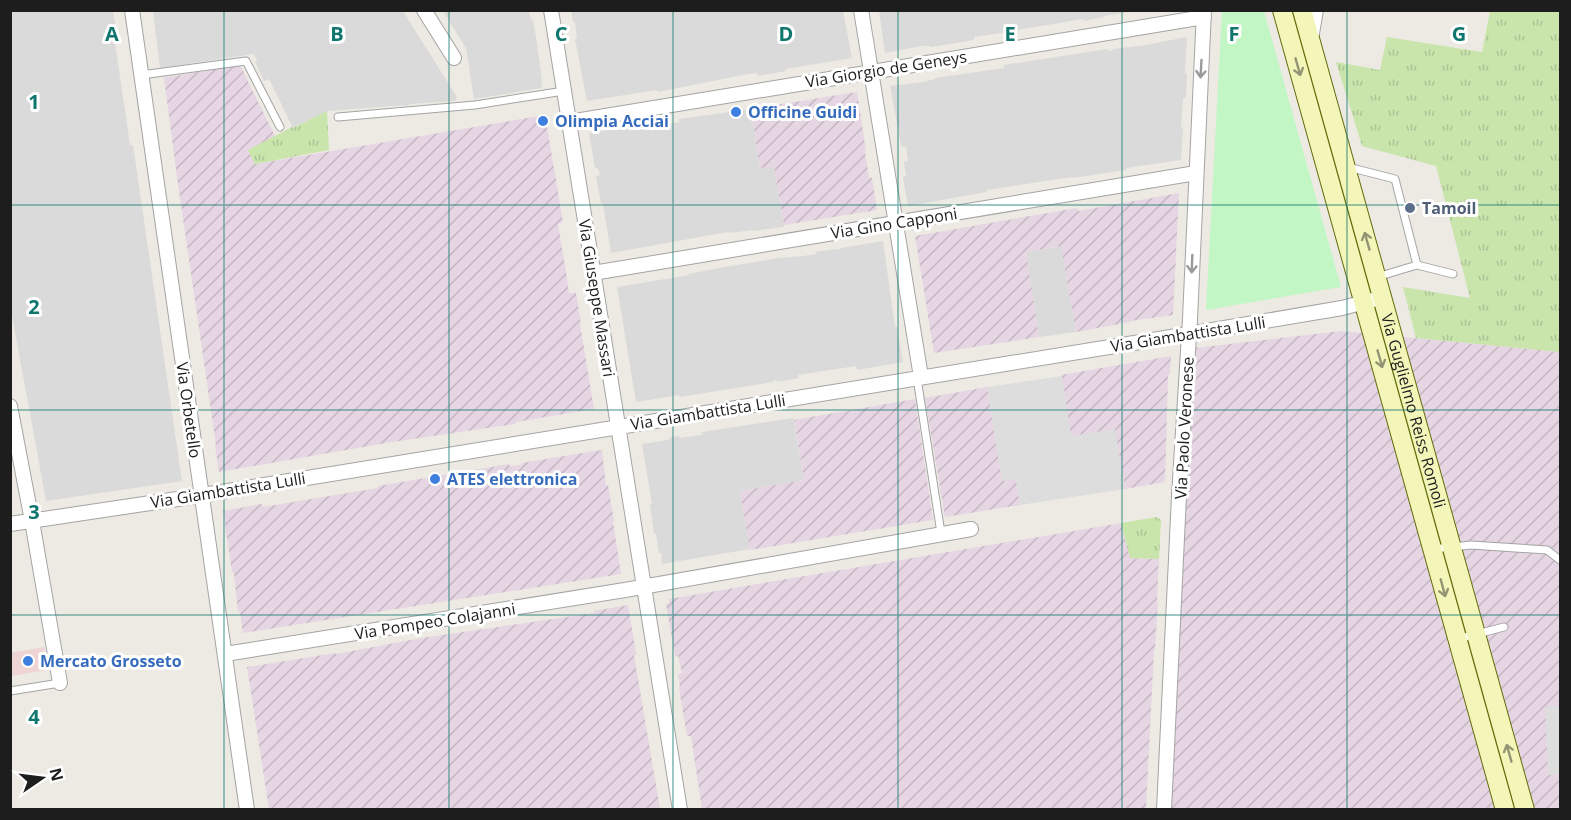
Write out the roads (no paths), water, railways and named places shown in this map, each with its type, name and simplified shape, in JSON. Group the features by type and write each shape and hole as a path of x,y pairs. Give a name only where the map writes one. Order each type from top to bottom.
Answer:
{"main road":[{"name":"Via Guglielmo Reiss Romoli","path":"1282,10 1504,810"},
{"name":"Via Guglielmo Reiss Romoli","path":"1302,10 1525,810"}],"street":[{"name":"Via Orbetello","path":"132,10 247,810"},
{"path":"424,10 454,58"},
{"name":"Via Giuseppe Massari","path":"551,10 680,810"},
{"path":"861,10 919,377"},
{"path":"1311,41 1316,10"},
{"name":"Via Giorgio de Geneys","path":"569,122 1204,14"},
{"name":"Via Paolo Veronese","path":"1164,810 1204,14"},
{"name":"Via Gino Capponi","path":"593,273 1196,173"},
{"name":"Via Giambattista Lulli","path":"10,524 1189,334 1334,310 1382,298"},
{"path":"10,406 60,683"},
{"path":"644,586 971,529"},
{"name":"Via Pompeo Colajanni","path":"225,654 644,586"}],"lane":[{"path":"141,75 246,61 280,127"},
{"path":"338,117 475,105 564,91"},
{"path":"1346,166 1395,179 1417,265"},
{"path":"1377,277 1417,265 1453,274"},
{"path":"919,377 941,533"},
{"path":"1433,549 1471,545 1547,550 1560,560"},
{"path":"1458,639 1504,627"},
{"path":"10,691 60,683"}],"place":[{"name":"Officine Guidi","path":"736,112"},
{"name":"Olimpia Acciai","path":"543,121"},
{"name":"Tamoil","path":"1410,208"},
{"name":"ATES elettronica","path":"435,479"},
{"name":"Mercato Grosseto","path":"28,661"}]}
